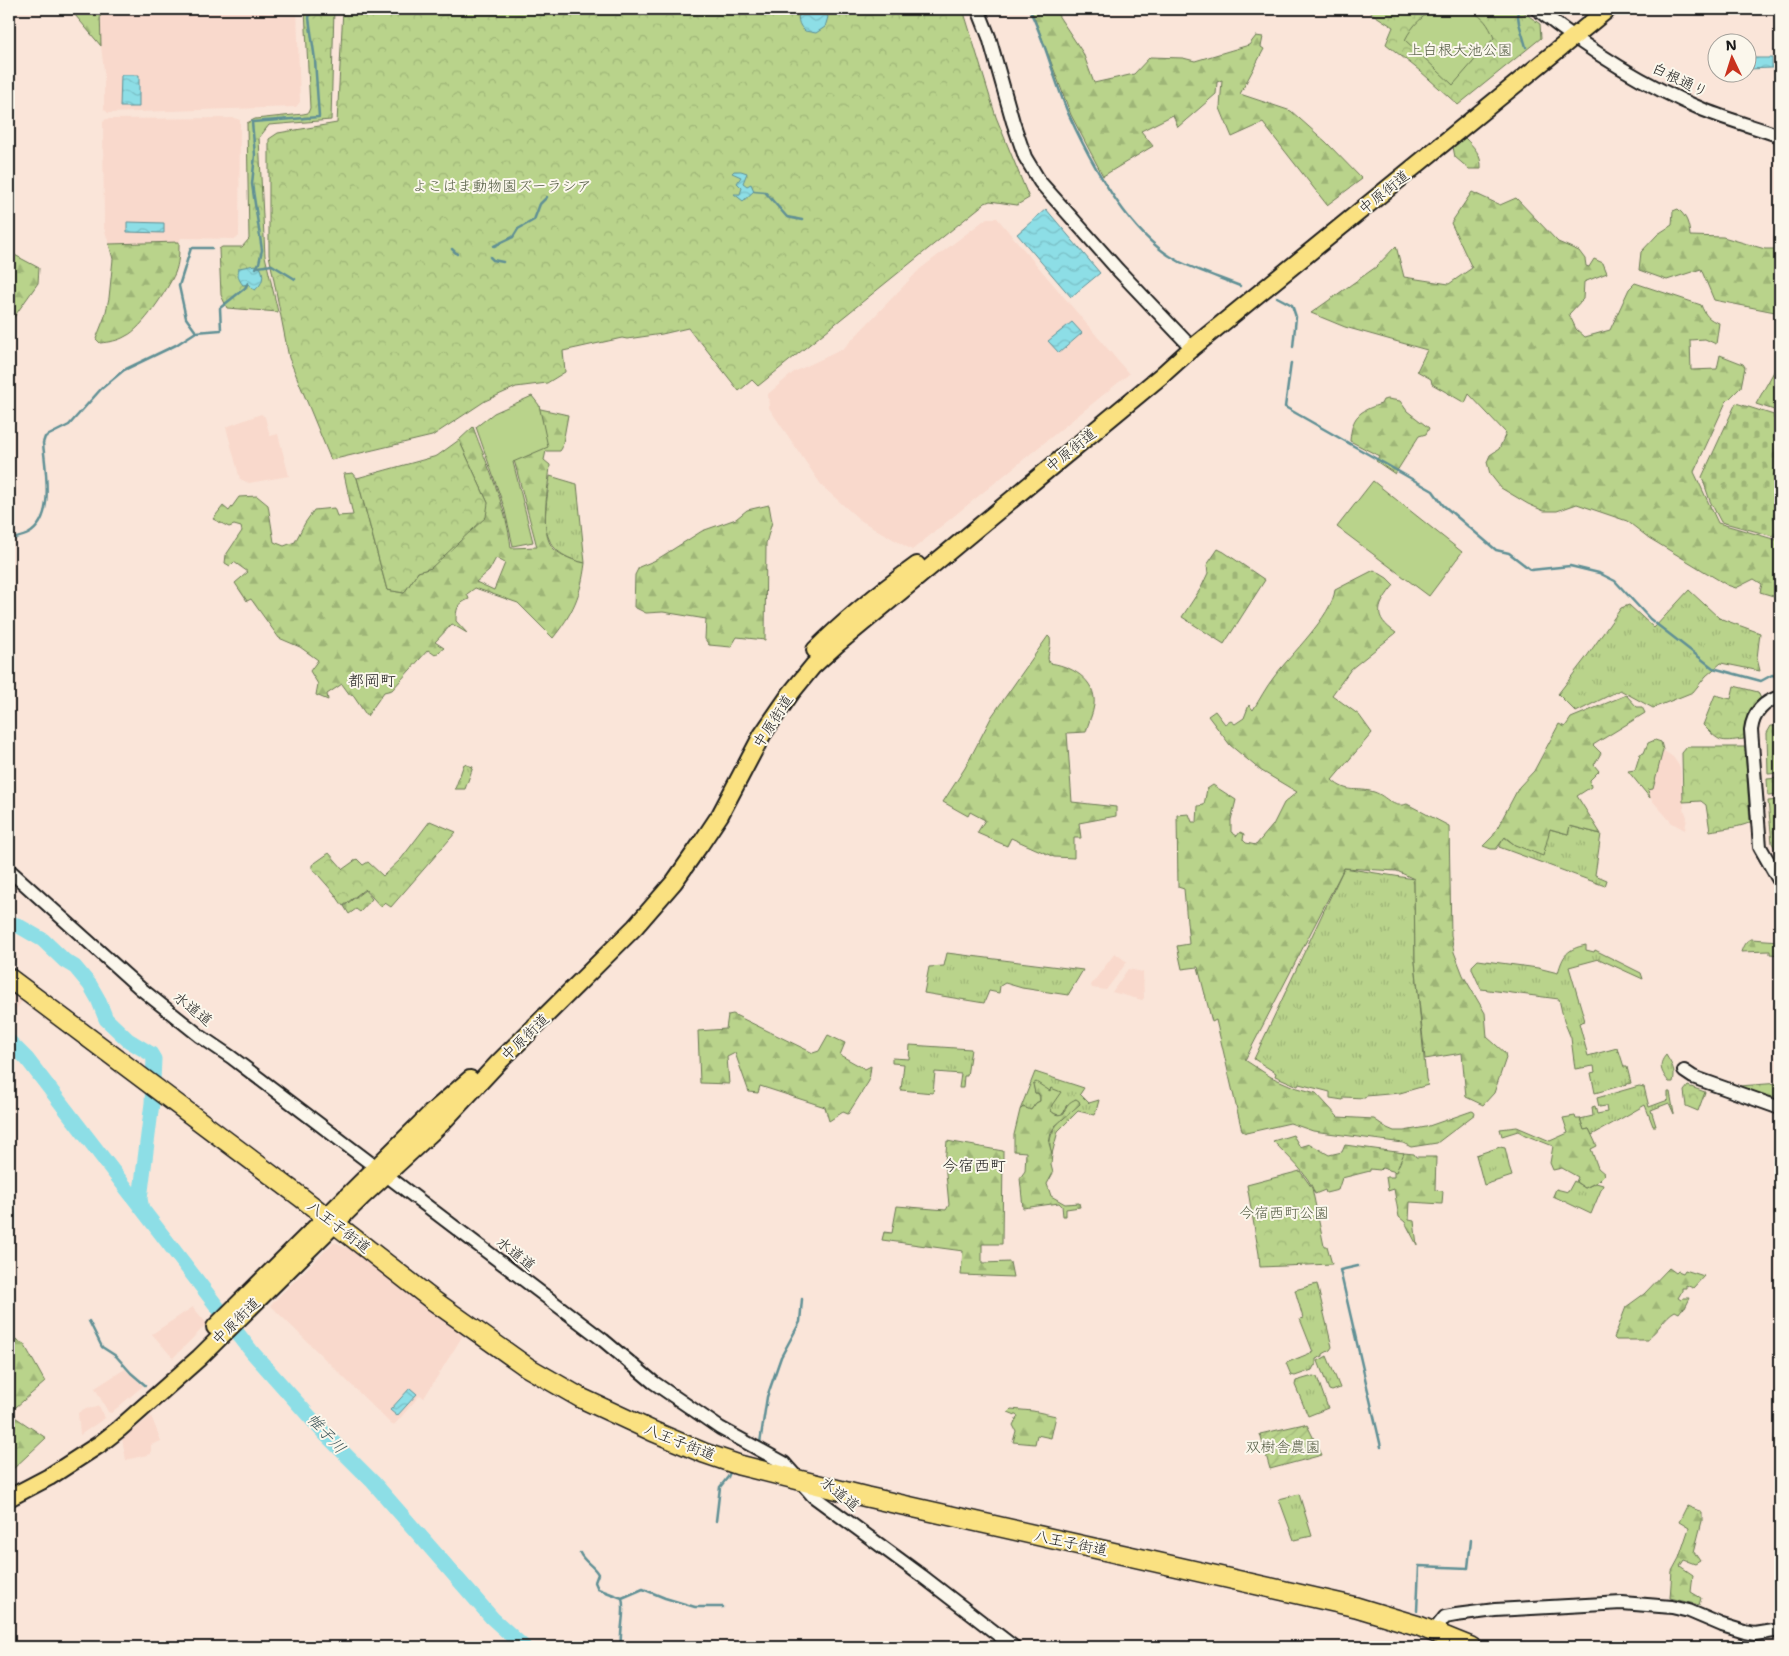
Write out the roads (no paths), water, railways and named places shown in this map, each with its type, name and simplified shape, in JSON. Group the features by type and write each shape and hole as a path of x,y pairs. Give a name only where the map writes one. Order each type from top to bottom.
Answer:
{"highway":[{"name":"八王子街道","path":"9,978 331,1220 434,1301 527,1367 581,1398 652,1431 704,1453 740,1465 801,1481 1356,1607 1387,1615 1471,1647"}],"main road":[{"name":"中原街道","path":"9,1498 49,1477 120,1429 380,1171 431,1113 472,1078 646,902 668,875 692,839 773,699 806,658 834,631 910,577 1189,345 1466,127 1569,34 1593,9"},
{"name":"中原街道","path":"1569,34 1608,9"},
{"name":"中原街道","path":"9,1486 71,1451 112,1422 228,1322"}],"street":[{"path":"978,9 989,37 1025,157 1040,182 1118,270 1189,345"},
{"name":"白根通り","path":"1537,9 1569,34 1628,72 1664,92 1706,111 1780,136"},
{"path":"1780,697 1767,702 1761,708 1756,714 1751,730 1760,847 1780,882"},
{"name":"水道道","path":"9,870 140,988 602,1340 653,1382 720,1428 784,1463 813,1496 922,1576 1014,1647"},
{"path":"1684,1071 1693,1078 1780,1108"},
{"path":"784,1463 849,1492"},
{"path":"1433,1632 1445,1617 1456,1615 1495,1610 1622,1603 1672,1607 1697,1614 1726,1627 1755,1634 1780,1630"}],"water":[{"path":"802,9 824,9 828,17 825,27 816,33 805,31 799,21"},
{"path":"1756,58 1772,58 1772,68 1756,69"},
{"path":"121,75 139,75 139,107 120,107"},
{"path":"734,171 747,173 743,183 747,186 751,184 754,191 743,201 734,194 740,194 742,188 737,183 741,177 732,173"},
{"path":"1046,209 1100,273 1071,297 1017,234"},
{"path":"127,222 164,223 164,233 127,232"},
{"path":"255,265 260,267 263,276 260,285 255,290 249,284 243,285 238,275 239,268"},
{"path":"1072,322 1082,333 1059,353 1048,341"},
{"path":"410,1388 417,1394 397,1416 390,1410"}],"waterway":[{"path":"256,268 262,250 252,184 255,155 252,122 319,117 315,60 309,18 311,9"},
{"path":"1029,9 1078,135 1101,177 1129,218 1162,251 1180,262 1240,286"},
{"path":"1517,9 1526,47"},
{"path":"754,191 765,192 787,217 802,220"},
{"path":"494,246 513,237 518,229 534,220 540,204 547,197"},
{"path":"196,332 186,318 179,286 191,248 212,248"},
{"path":"452,249 457,254"},
{"path":"490,257 493,260 503,262"},
{"path":"258,267 272,265 295,279"},
{"path":"9,540 28,534 37,527 42,517 47,493 43,443 45,437 69,425 101,389 124,370 176,345 196,332 221,330 220,308 245,288 248,283"},
{"path":"1277,297 1292,305 1296,317 1293,347"},
{"path":"1291,363 1285,407 1433,491 1443,505 1496,550 1509,553 1531,570 1570,566 1599,573 1615,581 1650,619 1713,668 1761,681 1772,675 1780,677"},
{"path":"9,923 17,925 43,940 65,961 75,967 90,985 106,1019 128,1040 151,1054 154,1059 152,1103 140,1199 142,1209"},
{"name":"帷子川","path":"9,1041 27,1059 252,1352 325,1434 373,1482 492,1618 524,1647"},
{"path":"1358,1266 1340,1270 1381,1447"},
{"path":"760,1443 767,1397 781,1357 800,1322 802,1299"},
{"path":"89,1321 102,1347 116,1356 145,1385"},
{"path":"716,1521 720,1487 731,1470"},
{"path":"1417,1611 1419,1566 1468,1568 1471,1540"},
{"path":"580,1553 598,1574 595,1582 598,1589 622,1598 621,1647"},
{"path":"622,1598 643,1589 695,1607 723,1607"}],"district":[{"name":"都岡町","path":"372,680"},
{"name":"今宿西町","path":"974,1165"}],"park label":[{"name":"上白根大池公園","path":"1460,50"},
{"name":"よこはま動物園ズーラシア","path":"502,186"},
{"name":"今宿西町公園","path":"1284,1213"},
{"name":"双樹舎農園","path":"1283,1447"}]}
